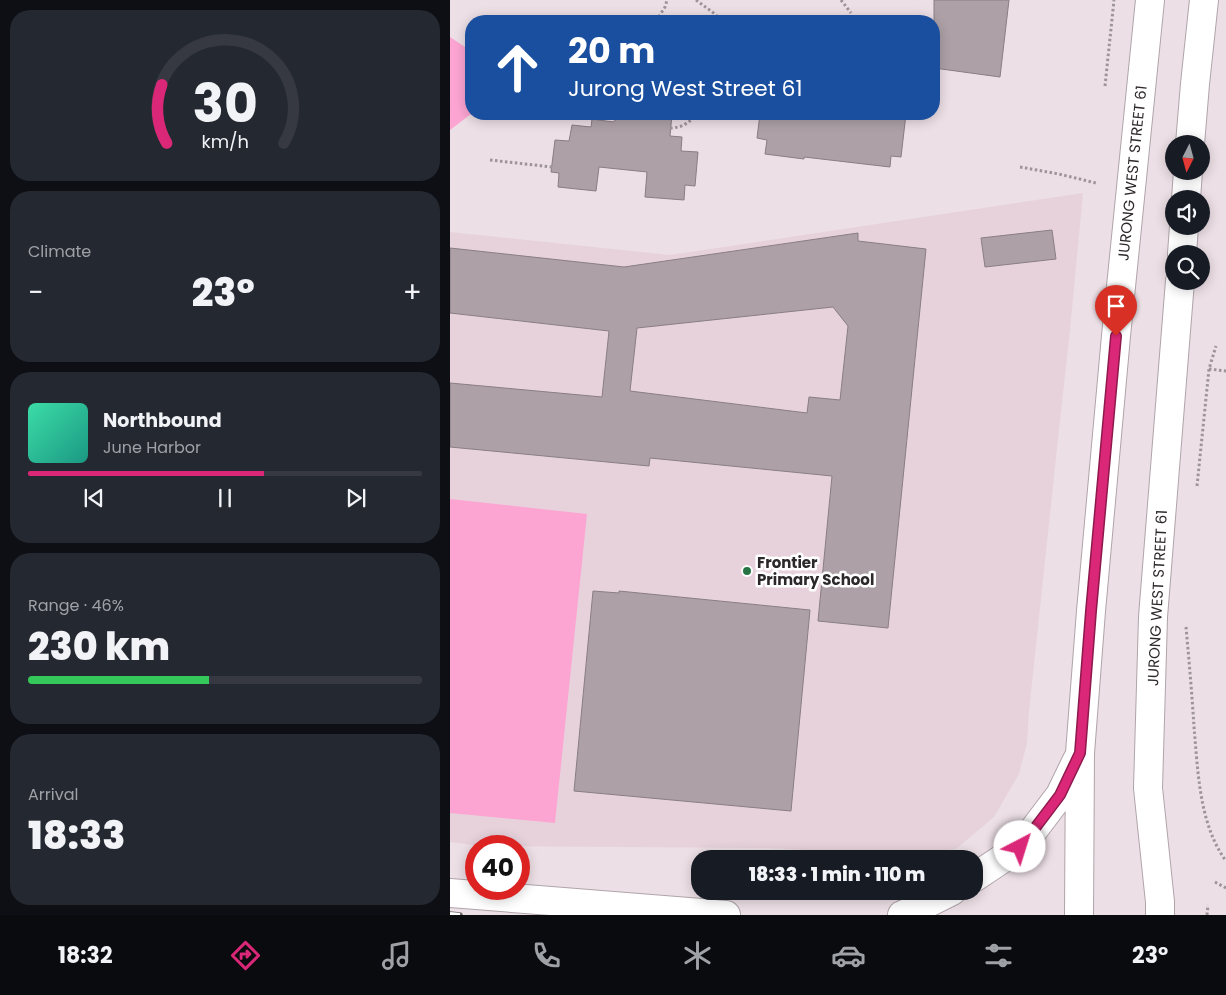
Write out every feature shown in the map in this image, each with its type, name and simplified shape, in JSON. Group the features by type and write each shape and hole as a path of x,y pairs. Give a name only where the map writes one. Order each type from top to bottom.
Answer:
{"street":[{"name":"JURONG WEST STREET 61","path":"1079,915 1080,753 1091,611 1116,336 1150,0"},
{"path":"1191,135 1204,0"},
{"name":"JURONG WEST STREET 61","path":"1160,915 1148,788 1154,617 1179,290"},
{"path":"983,872 1020,847 1060,795 1080,753"},
{"path":"450,893 726,915"},
{"path":"902,915 934,900"}],"path":[{"path":"660,15 667,0"},
{"path":"696,0 716,15"},
{"path":"841,0 851,13"},
{"path":"1105,86 1114,0"},
{"path":"670,128 680,127 691,120"},
{"path":"490,160 552,167"},
{"path":"1020,167 1096,183"},
{"path":"1196,492 1209,369 1216,346"},
{"path":"1209,369 1226,371"},
{"path":"1185,620 1199,783 1208,824 1220,853 1226,861"},
{"path":"1215,882 1226,888"},
{"path":"1207,915 1208,905"}],"shaded area":[{"path":"450,37 465,47 465,119 450,130"},
{"name":"Frontier Primary School","path":"1083,193 1027,743 1019,774 994,817 956,849 805,850 768,848 530,846 530,835 465,835 465,844 450,842 450,232 670,255"},
{"path":"450,499 587,514 555,823 450,813"}],"building":[{"path":"934,0 1009,0 1000,77 940,69 940,15 934,15"},
{"path":"592,120 613,122 616,120 671,120 670,136 682,137 681,151 698,152 695,186 685,185 684,200 645,197 647,172 599,167 596,191 558,187 559,173 551,172 555,140 569,141 572,125 591,127"},
{"path":"759,120 905,120 901,157 891,156 890,167 765,154 767,140 757,138"},
{"path":"1052,230 1056,259 985,267 981,238"},
{"path":"858,233 858,241 926,249 888,628 818,621 832,476 650,458 649,466 450,447 450,383 602,397 609,331 450,313 450,248 624,267","holes":["833,307 848,326 840,400 809,397 807,413 630,391 637,328"]},
{"path":"593,591 619,593 619,591 810,610 791,811 574,791"}],"railway":[{"path":"450,914 460,915"}],"place":[{"name":"Frontier Primary School","path":"747,571"}],"route":[{"path":"1020,847 1060,795 1080,753 1116,336"}]}
